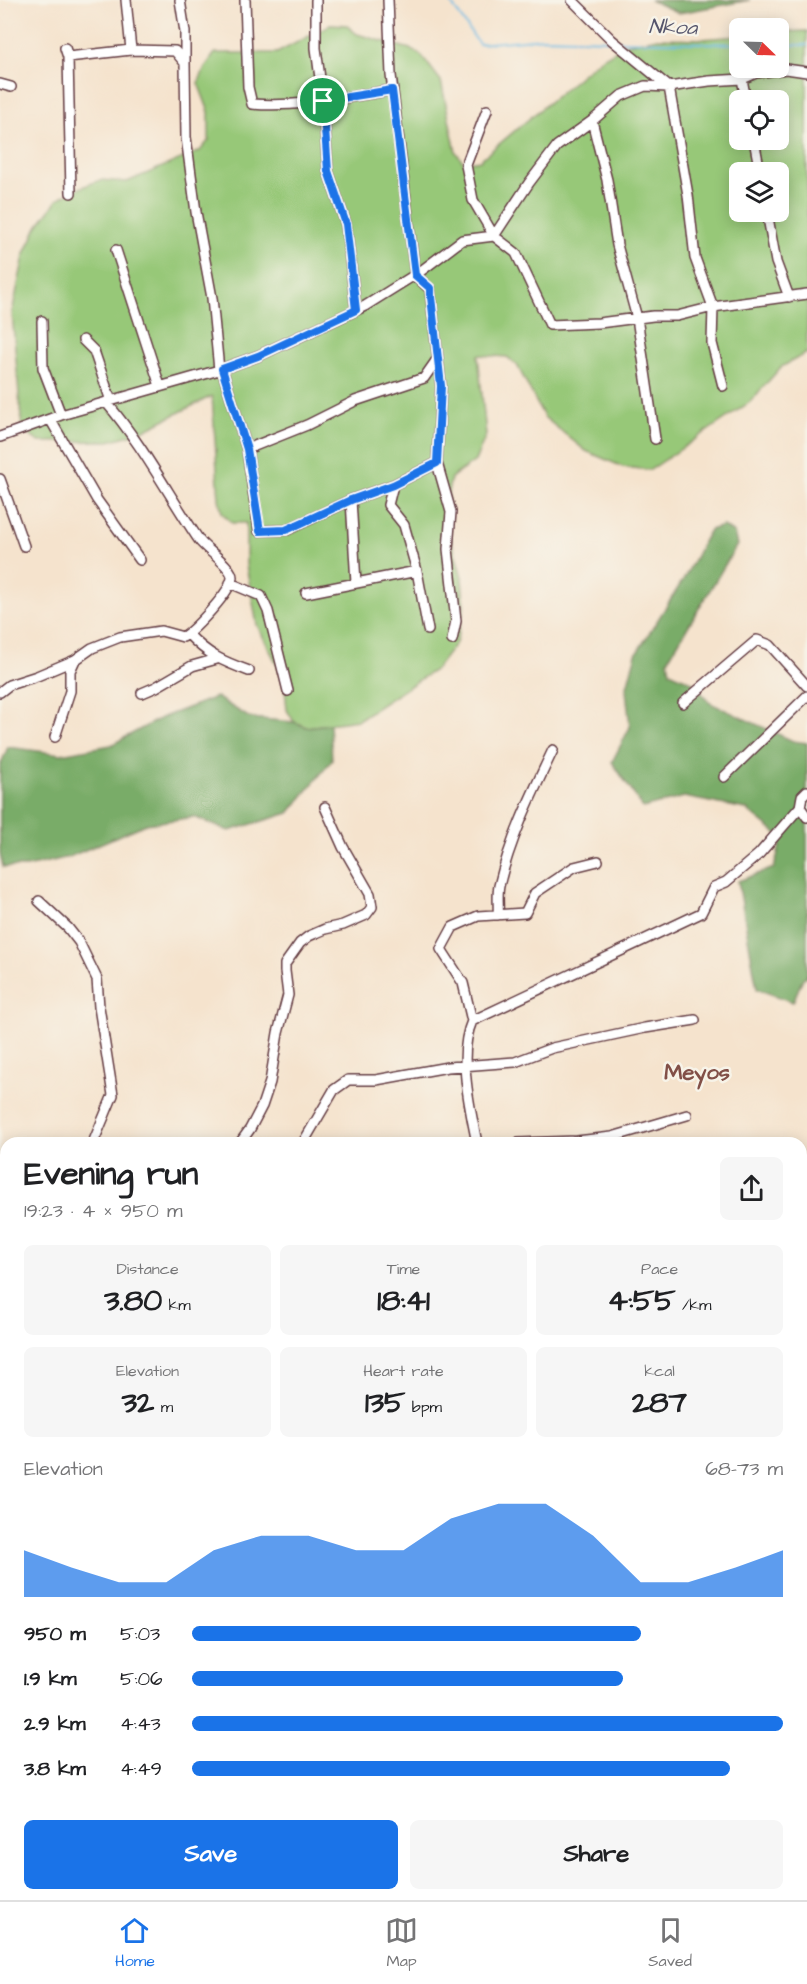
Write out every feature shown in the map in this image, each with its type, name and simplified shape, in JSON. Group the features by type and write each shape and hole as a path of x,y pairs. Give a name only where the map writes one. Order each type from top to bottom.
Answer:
{"street":[{"path":"126,0 130,50"},
{"path":"180,0 185,32 186,137 196,212 212,298 221,370 247,449 260,531 286,530 351,500 393,485 437,463"},
{"path":"245,0 248,87 252,104 270,106 323,101 392,90"},
{"path":"316,0 316,48 323,101 328,171 346,224 356,310"},
{"path":"388,0 392,90 415,275 430,288 441,386 437,463 451,512 448,549 456,621 452,640"},
{"path":"572,0 612,40 669,87 688,195 695,258 713,307 712,343 723,386"},
{"path":"71,193 66,53 130,50 175,51 185,63"},
{"path":"0,437 61,414 221,370 258,356 356,310 415,275 462,240 494,236 557,146 592,121 621,96 645,86 669,87 742,79 756,73 786,69 807,72"},
{"path":"742,79 744,90"},
{"path":"0,84 11,87"},
{"path":"487,110 466,165 473,200 494,236 516,253 550,325 677,316 713,307 807,294"},
{"path":"592,121 607,180 617,245 637,318 655,439"},
{"path":"769,222 776,262 789,297"},
{"path":"116,250 160,386"},
{"path":"42,321 43,368 61,414"},
{"path":"0,692 9,686 75,660 92,648 120,637 161,631 183,637 218,601 232,578 231,572 200,542 108,401 94,351 82,340"},
{"path":"247,449 307,426 355,401 423,378 438,358"},
{"path":"50,419 97,500 140,560"},
{"path":"0,479 24,546"},
{"path":"393,485 388,505 404,525 417,572 428,630"},
{"path":"351,500 356,583"},
{"path":"306,593 417,572"},
{"path":"230,583 261,596 268,611 288,691"},
{"path":"188,634 200,647 217,659 249,671"},
{"path":"683,704 757,640 770,645 807,686"},
{"path":"142,693 192,666 217,659"},
{"path":"55,737 70,691 70,671 75,660"},
{"path":"724,777 807,696"},
{"path":"498,915 499,888 515,833 553,750"},
{"path":"476,1137 465,1066 467,1031 472,1021 701,913 714,887 726,882 759,855 800,807 802,796 807,791"},
{"path":"245,1137 262,1106 270,1082 278,1033 288,995 285,964 300,943 309,936 366,915 372,907 370,894 343,847 325,807"},
{"path":"800,807 807,817"},
{"path":"472,1021 463,983 441,949 453,927 478,916 525,913 535,894 574,867 598,861"},
{"path":"39,901 74,935 97,979 99,1007 113,1095 96,1137"},
{"path":"307,1137 334,1090 348,1080 376,1080 448,1067 515,1062 552,1048 695,1020"},
{"path":"612,1137 687,1115"}],"green space":[{"path":"650,0 750,0 679,13"},
{"path":"332,24 346,25 357,34 410,49 422,56 441,81 456,152 464,163 480,160 599,60 627,44 658,38 729,37 729,78 789,78 789,32 807,31 807,353 781,367 750,402 650,470 623,467 586,451 544,417 517,365 507,357 478,355 486,435 475,461 451,478 448,492 447,525 462,577 464,608 456,643 436,669 358,720 306,727 294,722 287,710 284,678 257,625 246,565 246,523 232,523 222,513 212,396 140,432 109,441 39,442 22,430 12,313 24,256 37,227 58,199 72,191 100,180 127,182 200,151 209,140 209,112 198,83 215,53 277,53"},
{"path":"723,526 734,533 737,545 668,660 670,672 692,682 710,703 793,741 807,743 807,976 803,978 793,1002 757,989 738,881 774,868 782,838 746,809 684,797 643,808 612,762 630,727 626,690 636,654 685,577 710,530"},
{"path":"216,697 250,718 294,722 306,727 330,724 332,760 289,813 229,831 194,817 146,824 69,857 27,867 3,867 0,853 0,766 8,747 61,754 111,745 161,718"}],"waterway":[{"name":"Nkoa","path":"449,0 479,44 544,38 608,40"},
{"name":"Nkoa","path":"619,41 729,44"},
{"name":"Nkoa","path":"789,45 807,45"}],"district":[{"name":"Meyos","path":"697,1072"}],"route":[{"path":"392,90 415,275 430,288 441,386 437,463 393,485 351,500 286,530 260,531 247,449 222,369 258,356 356,310 346,224 328,171 323,101 392,90"}]}
